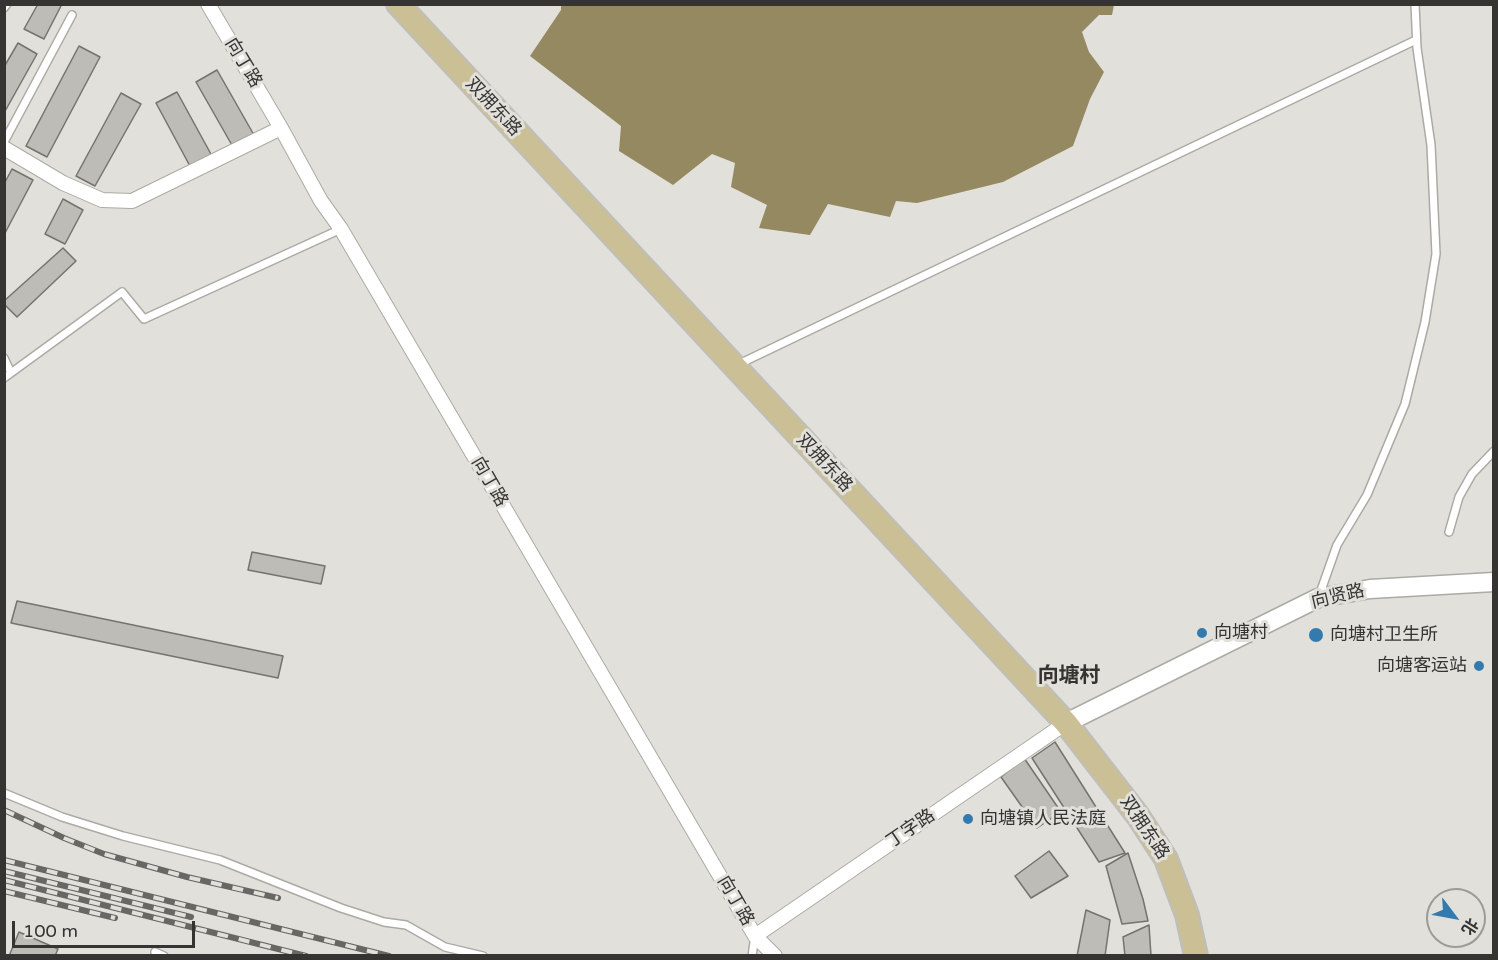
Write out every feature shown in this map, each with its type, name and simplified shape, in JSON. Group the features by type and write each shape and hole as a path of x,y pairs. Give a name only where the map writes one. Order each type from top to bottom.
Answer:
{"main road":[{"name":"双拥东路","path":"398,4 1066,723 1138,816 1166,859 1187,915 1196,956"}],"street":[{"name":"向丁路","path":"208,4 321,201 340,229 755,936 775,956"},
{"path":"5,146 63,183 102,200 132,201 281,128"},
{"name":"向贤路","path":"1066,723 1318,598 1370,589 1494,582"},
{"name":"丁字路","path":"755,936 1066,723"}],"lane":[{"path":"1318,598 1337,545 1367,495 1405,404 1425,322 1436,254 1431,145 1416,40 1415,4"},
{"path":"5,146 72,15"},
{"path":"735,366 1416,40"},
{"path":"4,358 8,375 122,292 144,319 340,229"},
{"path":"1449,532 1459,496 1473,474 1494,451"},
{"path":"4,793 62,817 123,836 220,860 341,908 384,922 406,925 446,947 483,956"},
{"path":"752,956 755,936"},
{"path":"155,952 164,956"}],"shaded area":[{"path":"561,4 1114,5 1112,15 1099,15 1082,32 1089,52 1104,72 1090,99 1073,146 1003,182 917,203 896,201 890,217 828,204 810,235 759,228 767,205 731,187 735,163 712,154 673,185 619,151 621,126 530,56 561,10"}],"building":[{"path":"38,4 62,4 44,39 24,29"},
{"path":"18,43 37,54 4,113 4,67"},
{"path":"79,46 100,57 47,157 26,146"},
{"path":"217,70 254,135 233,147 196,82"},
{"path":"177,92 212,156 191,168 156,103"},
{"path":"121,93 141,104 95,186 76,176"},
{"path":"12,169 33,180 4,235 4,184"},
{"path":"63,199 83,210 65,244 45,234"},
{"path":"63,248 76,261 17,317 4,304 4,301"},
{"path":"252,552 325,566 321,584 248,570"},
{"path":"17,601 283,656 278,678 11,623"},
{"path":"1055,742 1125,853 1099,862 1032,758"},
{"path":"1024,758 1061,812 1037,828 1001,777"},
{"path":"1049,851 1068,876 1031,898 1015,876"},
{"path":"1128,853 1148,921 1122,924 1106,866"},
{"path":"1086,910 1110,920 1105,956 1077,956"},
{"path":"1149,925 1151,956 1125,956 1123,937"},
{"path":"19,932 58,949 55,956 9,956"}],"railway":[{"path":"4,810 104,854 187,877 278,898"},
{"path":"4,860 389,956"},
{"path":"4,871 191,917"},
{"path":"4,880 306,956"},
{"path":"4,891 115,918"}],"place":[{"name":"向塘村","path":"1202,633"},
{"name":"向塘村卫生所","path":"1316,635"},
{"name":"向塘客运站","path":"1479,666"},
{"name":"向塘镇人民法庭","path":"968,819"}],"district":[{"name":"向塘村","path":"1069,676"}]}
